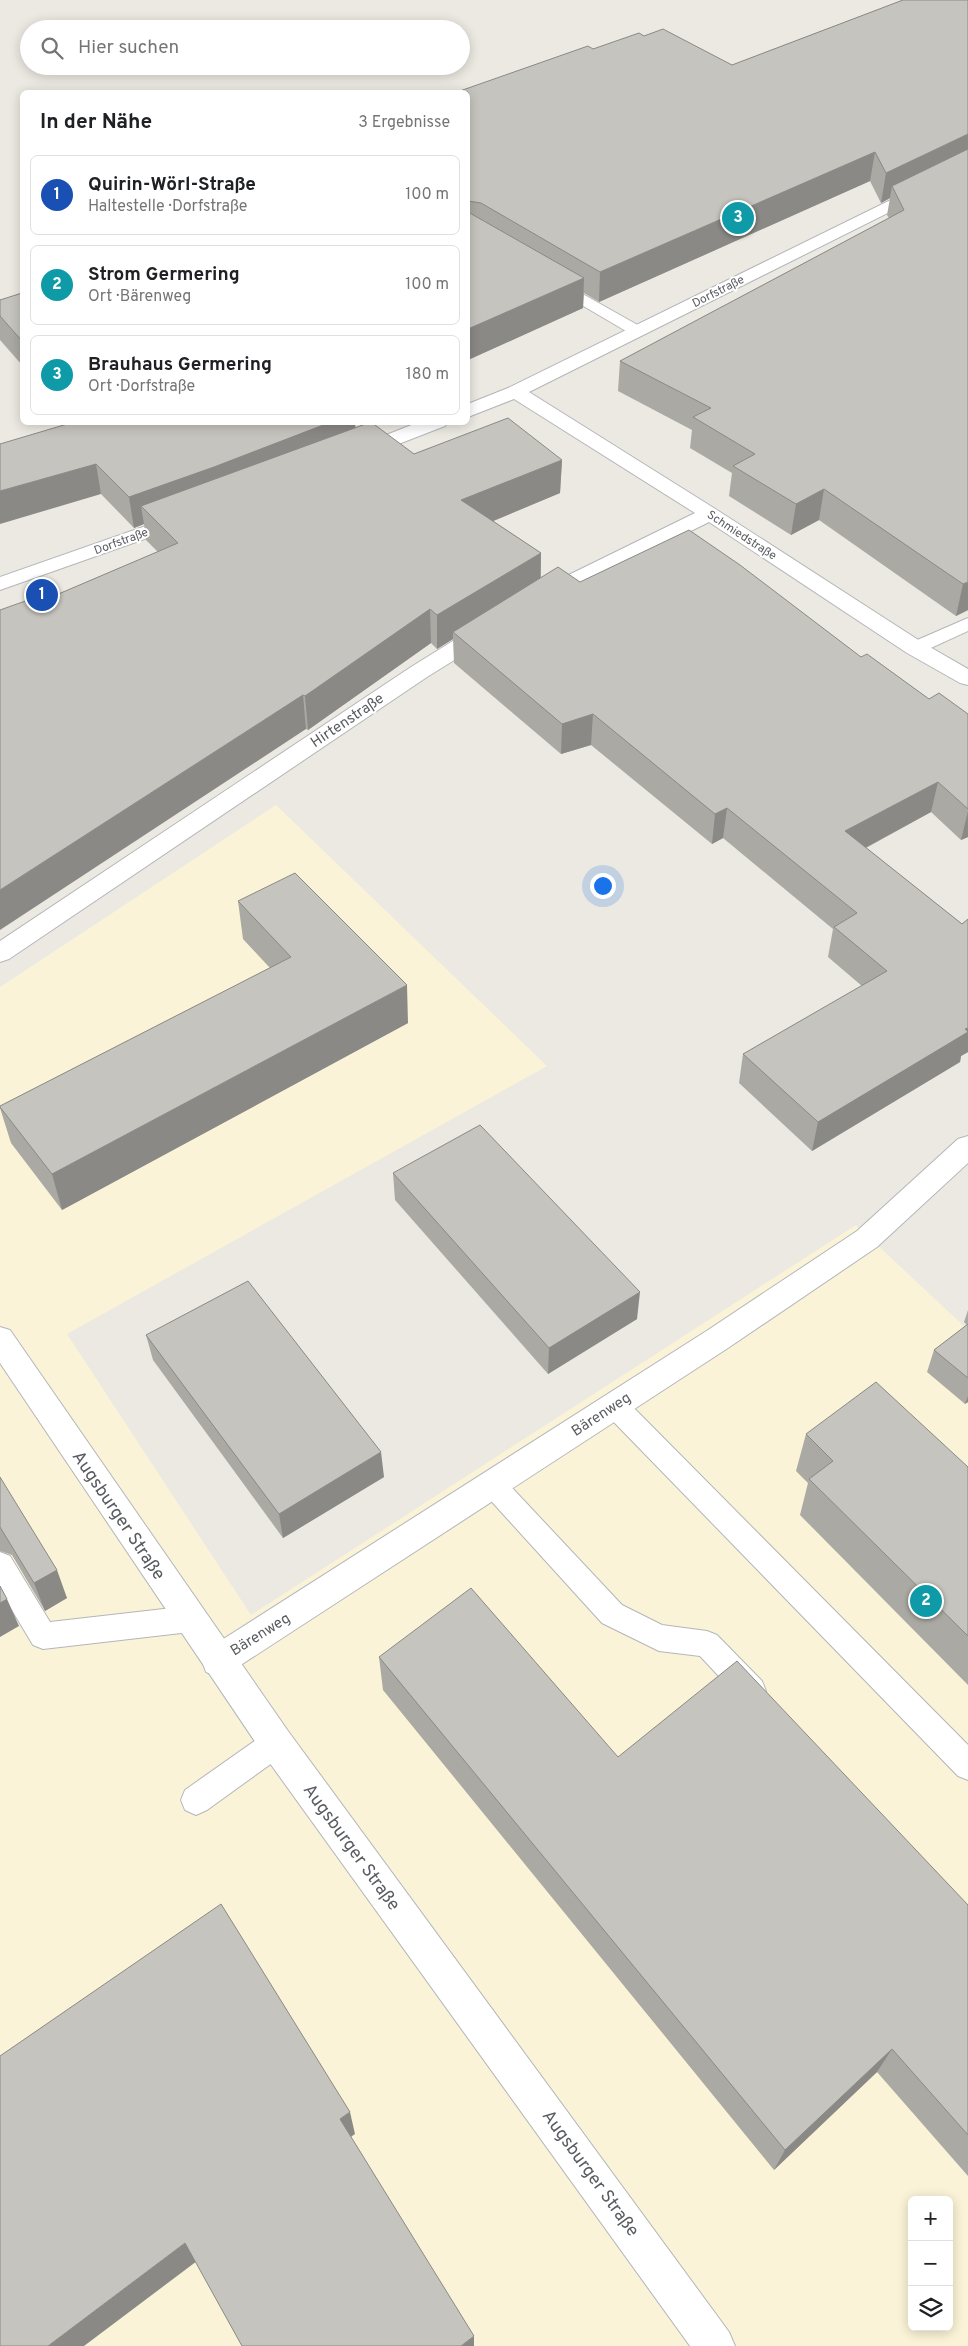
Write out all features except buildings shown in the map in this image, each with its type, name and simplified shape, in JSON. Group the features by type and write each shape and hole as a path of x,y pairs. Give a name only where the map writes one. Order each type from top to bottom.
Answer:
{"street":[{"name":"Dorfstraße","path":"470,410 515,392 968,167"},
{"name":"Schmiedstraße","path":"515,392 710,514 915,648 968,678"},
{"path":"338,461 430,425"},
{"name":"Dorfstraße","path":"0,584 197,514"},
{"path":"529,604 554,589 710,514"},
{"name":"Hirtenstraße","path":"0,953 419,672 504,620"},
{"name":"Bärenweg","path":"218,1661 867,1239 968,1147"},
{"name":"Augsburger Straße","path":"4,1355 276,1743 715,2346"}],"lane":[{"path":"544,276 637,331"},
{"path":"915,648 968,624"},
{"path":"614,1405 968,1766"},
{"path":"492,1484 612,1614 659,1638 707,1644 769,1709"},
{"path":"0,1565 44,1636 190,1619"},
{"path":"196,1800 276,1743"}],"shaded area":[{"path":"276,805 547,1066 67,1334 251,1615 856,1225 968,1330 968,2346 0,2346 0,987"}],"place":[{"name":"Brauhaus Germering","path":"738,218"},
{"name":"Quirin-Wörl-Straße","path":"42,595"},
{"name":"Strom Germering","path":"926,1601"}]}
